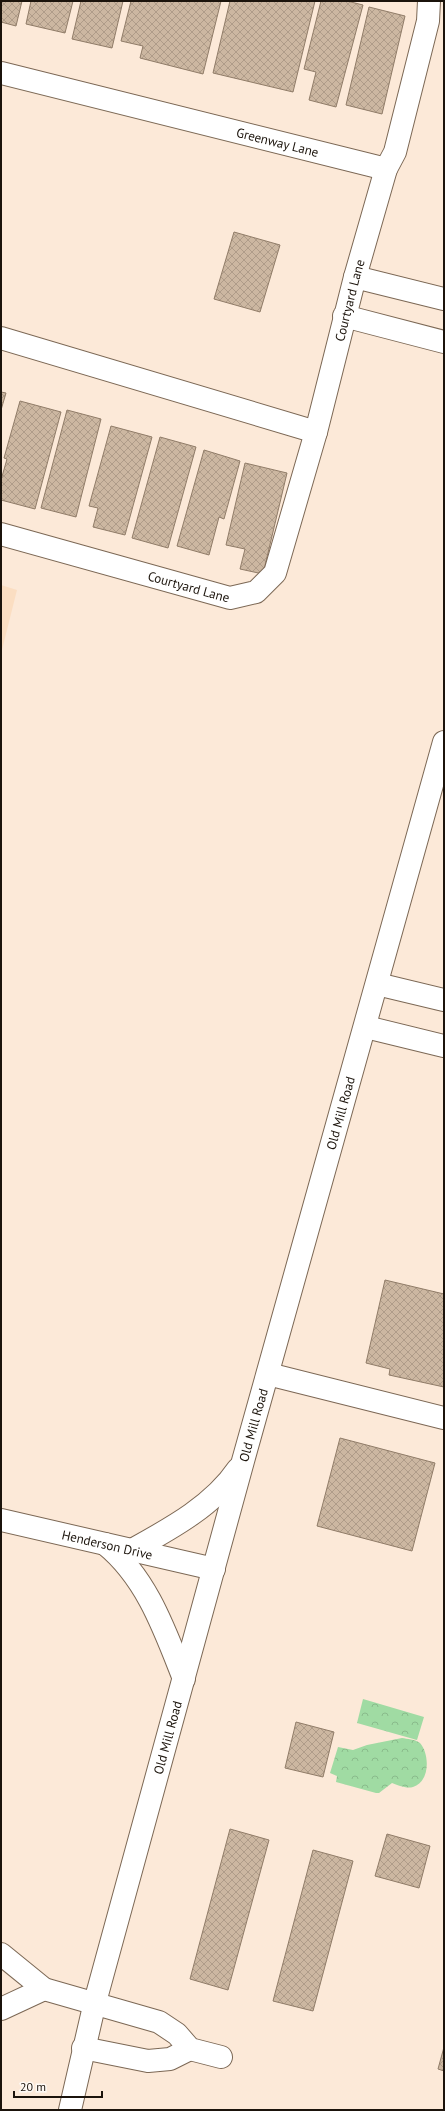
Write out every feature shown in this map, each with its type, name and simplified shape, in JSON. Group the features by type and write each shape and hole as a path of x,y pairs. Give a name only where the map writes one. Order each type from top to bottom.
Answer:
{"street":[{"path":"386,169 395,152 428,21 429,1"},
{"name":"Greenway Lane","path":"1,73 386,169"},
{"name":"Courtyard Lane","path":"1,534 230,598 256,592 275,573 316,432 344,316 386,169"},
{"path":"355,277 444,299"},
{"path":"344,316 444,342"},
{"path":"1,338 316,432"},
{"name":"Old Mill Road","path":"70,2110 83,2048 95,2002 243,1462 366,1027 444,742"},
{"path":"377,984 444,1000"},
{"path":"366,1027 444,1046"},
{"path":"268,1374 444,1418"},
{"path":"132,1550 187,1518 214,1497 231,1479 243,1462"},
{"name":"Henderson Drive","path":"1,1520 214,1569"},
{"path":"104,1544 128,1567 154,1607 184,1679"},
{"path":"1,1954 44,1989 95,2002 159,2022 177,2034 190,2049 221,2057"},
{"path":"1,2009 44,1989"},
{"path":"83,2048 148,2061 170,2059 190,2049"}],"shaded area":[{"path":"1,585 17,590 1,654"}],"green space":[{"path":"363,1699 424,1717 417,1740 357,1723"},
{"path":"402,1738 420,1743 426,1754 427,1767 423,1780 413,1787 405,1787 392,1783 379,1793 376,1793 336,1782 337,1776 330,1773 338,1747 353,1750 367,1745"}],"building":[{"path":"1,1 22,1 16,26 1,22"},
{"path":"31,1 73,1 65,33 26,24"},
{"path":"81,1 123,1 112,48 72,39"},
{"path":"131,1 221,1 203,74 140,58 143,46 121,41"},
{"path":"230,1 315,1 293,92 213,73"},
{"path":"321,1 347,1 363,5 336,107 309,100 316,72 304,69"},
{"path":"369,7 405,16 382,114 346,105"},
{"path":"234,232 280,245 260,312 214,299"},
{"path":"1,392 6,393 1,410"},
{"path":"20,401 61,412 35,509 1,500 1,480 7,459 4,458"},
{"path":"67,410 101,419 76,517 41,508"},
{"path":"111,426 152,437 125,535 93,527 98,508 89,506"},
{"path":"160,437 196,447 168,548 132,538"},
{"path":"204,450 240,461 224,519 219,517 209,555 177,546"},
{"path":"245,463 287,473 263,574 240,569 245,549 226,545"},
{"path":"385,1280 444,1294 444,1387 389,1375 390,1369 366,1363"},
{"path":"340,1438 435,1463 412,1551 317,1526"},
{"path":"296,1722 334,1732 323,1777 285,1768"},
{"path":"230,1829 269,1840 228,1990 190,1979"},
{"path":"387,1834 430,1846 419,1888 375,1876"},
{"path":"313,1850 353,1861 313,2011 273,2001"},
{"path":"444,2047 444,2071 438,2069"}]}
